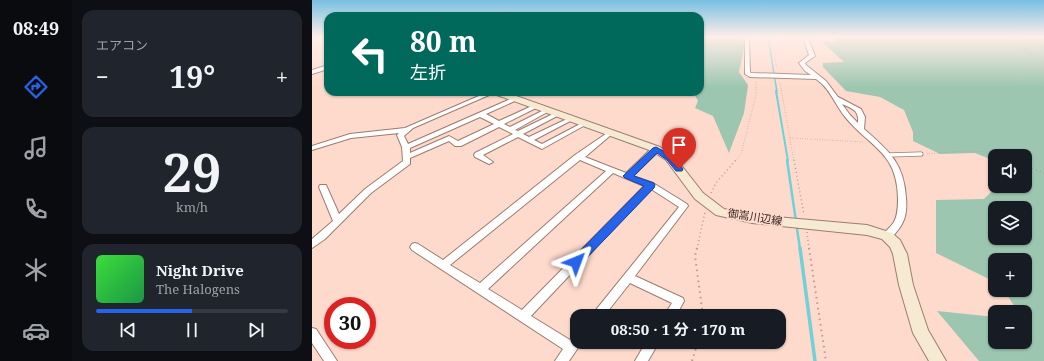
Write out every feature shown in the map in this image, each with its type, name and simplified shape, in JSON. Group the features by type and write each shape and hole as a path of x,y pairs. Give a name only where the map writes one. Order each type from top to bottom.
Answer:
{"main road":[{"name":"御嵩川辺線","path":"509,96 656,149 670,158 699,196 720,212 752,219 867,230 887,236"},
{"path":"887,236 895,244 900,254 906,285 921,333 938,361"}],"street":[{"path":"747,54 747,73 756,76 819,77"},
{"path":"812,54 812,56 802,63 804,68 827,84 850,119 888,155 897,166 903,188 902,217 896,227 887,236"},
{"path":"312,72 324,68"},
{"path":"312,244 338,222 368,191 407,162 406,147 400,135 406,130 484,96"},
{"path":"406,147 515,98"},
{"path":"836,98 859,110 862,117 861,130"},
{"path":"407,157 449,138 458,144 536,106"},
{"path":"509,130 552,112"},
{"path":"489,162 478,155 518,134 552,112"},
{"path":"480,114 542,147 584,124"},
{"path":"529,140 571,119"},
{"path":"312,148 350,136 406,130"},
{"path":"443,265 610,133"},
{"path":"628,176 656,149"},
{"path":"578,157 650,185 684,206 602,309"},
{"path":"481,289 612,170"},
{"path":"522,317 650,185"},
{"path":"323,187 338,222"},
{"path":"416,247 522,317 570,342"},
{"path":"628,276 679,301 674,309"},
{"path":"314,340 330,361"},
{"path":"561,361 570,349"},
{"path":"641,361 649,349"}],"lane":[{"path":"888,155 921,154"}],"path":[{"path":"774,54 790,138 800,224 826,361"},
{"path":"1030,54 1044,62"},
{"path":"702,309 695,256 707,203 716,183 741,154 756,95 756,76"},
{"path":"790,138 874,143"},
{"path":"921,154 968,150 988,151"},
{"path":"1032,168 1044,173"},
{"path":"692,361 696,349"}],"green space":[{"path":"704,54 743,54 739,72 748,85 744,113 729,153 713,116 695,108 698,101 695,96 704,96"},
{"path":"835,54 1044,54 1044,361 979,361 937,311 988,316 988,349 1032,349 1032,305 1014,305 1008,297 1032,297 1032,253 988,253 988,279 936,253 936,200 984,199 990,193 1032,193 1032,149 988,149 988,158 975,153 940,154 913,141 913,132 904,110 880,97 846,91 823,67 823,63 844,62"}],"waterway":[{"path":"771,54 777,92"},
{"path":"776,91 788,161"},
{"path":"787,160 800,249"},
{"path":"800,248 815,361"}],"route":[{"path":"576,262 650,185 628,176 656,149 670,158 679,169"}]}
